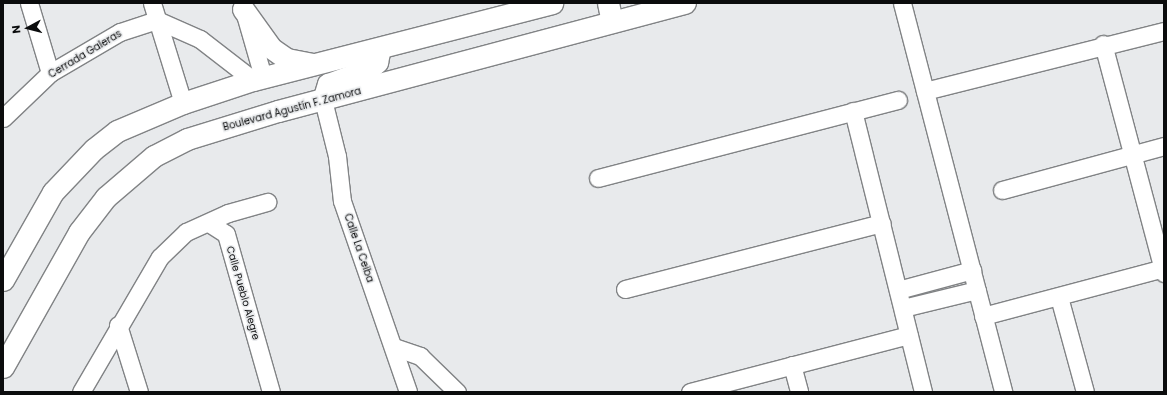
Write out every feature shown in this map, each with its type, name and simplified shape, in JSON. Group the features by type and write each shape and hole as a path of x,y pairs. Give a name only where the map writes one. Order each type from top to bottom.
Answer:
{"street":[{"path":"29,3 50,73"},
{"path":"152,3 183,103"},
{"path":"3,280 53,192 94,148 117,131 183,103 258,78 552,3"},
{"name":"Boulevard Agustín F. Zamora","path":"3,366 79,232 106,197 154,156 188,138 323,100 610,13 685,3"},
{"path":"902,3 1003,392"},
{"path":"243,6 258,78"},
{"path":"243,6 271,48 288,59 315,64"},
{"path":"157,20 200,39 258,78"},
{"name":"Cerrada Galeras","path":"3,118 50,73 120,32 157,20"},
{"path":"925,91 1103,44 1164,31"},
{"path":"983,316 1164,270 1103,44"},
{"path":"323,100 328,84 369,69 377,62 380,48"},
{"name":"Calle La Ceiba","path":"323,100 337,156 342,201 394,347 408,392"},
{"path":"598,178 898,100"},
{"path":"853,111 924,392"},
{"path":"1002,190 1164,146"},
{"path":"81,392 118,325 160,256 186,232 209,223 228,213 267,202"},
{"name":"Calle Pueblo Alegre","path":"209,223 226,234 271,392"},
{"path":"625,289 882,223"},
{"path":"898,290 972,270"},
{"path":"903,308 976,290"},
{"path":"1059,297 1085,392"},
{"path":"118,325 138,392"},
{"path":"690,392 909,335"},
{"path":"394,347 420,356 457,392"},
{"path":"792,366 799,392"}]}
